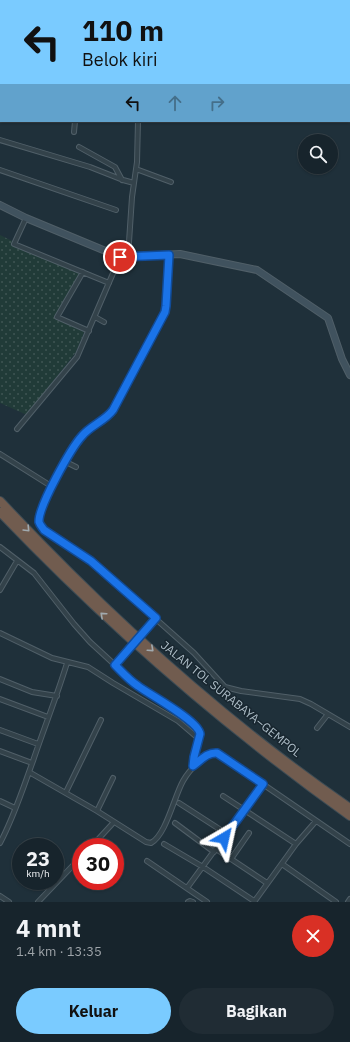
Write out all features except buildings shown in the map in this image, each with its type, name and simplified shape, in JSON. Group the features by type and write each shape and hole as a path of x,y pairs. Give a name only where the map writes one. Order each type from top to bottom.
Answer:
{"highway":[{"name":"JALAN TOL SURABAYA–GEMPOL","path":"0,501 76,579 126,627 178,673 274,752 350,808"},
{"name":"JALAN TOL SURABAYA–GEMPOL","path":"0,512 38,552 151,659 271,758 350,816"}],"street":[{"path":"74,132 76,122"},
{"path":"128,258 136,168 138,122"},
{"path":"0,140 90,167 134,183"},
{"path":"80,147 115,167 123,180"},
{"path":"136,168 171,182"},
{"path":"0,170 116,210"},
{"path":"0,205 26,218 120,257 128,258 187,255 254,269 328,318 342,359 350,375"},
{"path":"26,218 14,244 109,283"},
{"path":"169,255 165,312 113,410 107,417 92,427 81,437 51,486 43,503 39,521 40,525 44,530 91,561 194,653 225,687 241,691 300,699 350,727"},
{"path":"17,429 77,357 120,257"},
{"path":"83,272 57,316 89,330"},
{"path":"95,317 104,322"},
{"path":"0,454 51,486"},
{"path":"66,462 76,467"},
{"path":"0,547 34,573 82,633 115,665 137,685 196,726 201,732 193,766"},
{"path":"0,590 17,561"},
{"path":"115,665 156,618"},
{"path":"0,634 52,658 67,663 83,665 92,669 113,683 178,720 199,739"},
{"path":"0,843 29,772 38,744 57,696 67,663"},
{"path":"0,679 32,692 57,696"},
{"path":"0,699 48,717"},
{"path":"318,728 328,714"},
{"path":"66,792 101,720"},
{"path":"0,730 38,744"},
{"path":"0,751 32,763"},
{"path":"29,772 66,792 148,843 154,842 167,820 184,780 193,766 205,756 211,753 217,753 350,844"},
{"path":"97,811 113,778"},
{"path":"187,888 263,784"},
{"path":"223,796 296,844"},
{"path":"0,801 15,808"},
{"path":"179,803 227,834"},
{"path":"164,844 203,867 254,902 296,844 316,821"},
{"path":"99,838 114,822"},
{"path":"175,823 267,883"},
{"path":"231,859 249,833"},
{"path":"147,861 207,902"},
{"path":"282,864 336,902"},
{"path":"38,902 72,866"},
{"path":"0,896 9,902"},
{"path":"188,902 193,902"}],"green space":[{"path":"0,235 80,274 55,318 84,332 76,352 27,415 0,403"}],"route":[{"path":"120,257 128,258 169,255 165,312 113,410 107,417 92,427 81,437 51,486 43,503 39,521 44,530 91,561 156,618 115,665 137,685 184,716 200,730 201,732 193,766 205,756 214,752 263,784 224,838"}]}
